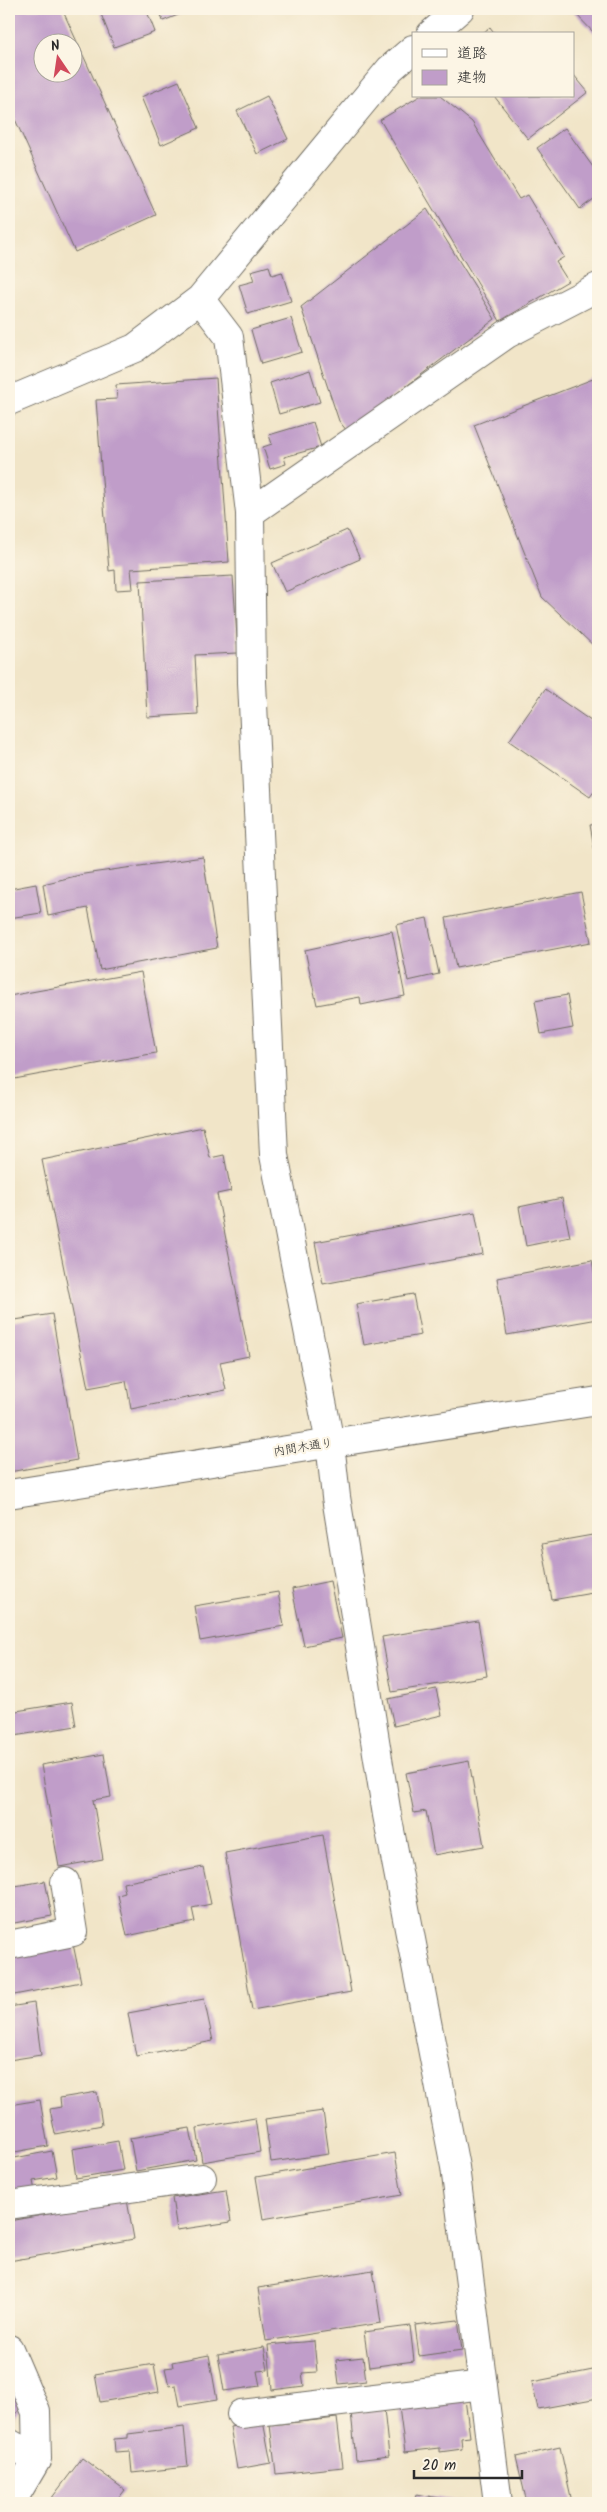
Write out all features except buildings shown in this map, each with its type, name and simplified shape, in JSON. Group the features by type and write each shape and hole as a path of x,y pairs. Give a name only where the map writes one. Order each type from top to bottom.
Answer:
{"street":[{"path":"433,32 460,9"},
{"path":"9,401 135,348 200,299 390,69 412,50"},
{"path":"250,513 506,334 598,287"},
{"path":"200,299 229,337 250,513 252,682 274,1155 330,1443 336,1497 387,1815 455,2168 498,2503"},
{"name":"内間木通り","path":"9,1494 598,1401"},
{"path":"9,1945 73,1932 65,1882"},
{"path":"9,2205 202,2178"},
{"path":"9,2349 36,2412 37,2459 11,2503"},
{"path":"241,2414 483,2385"},
{"path":"9,2443 37,2459"}]}
